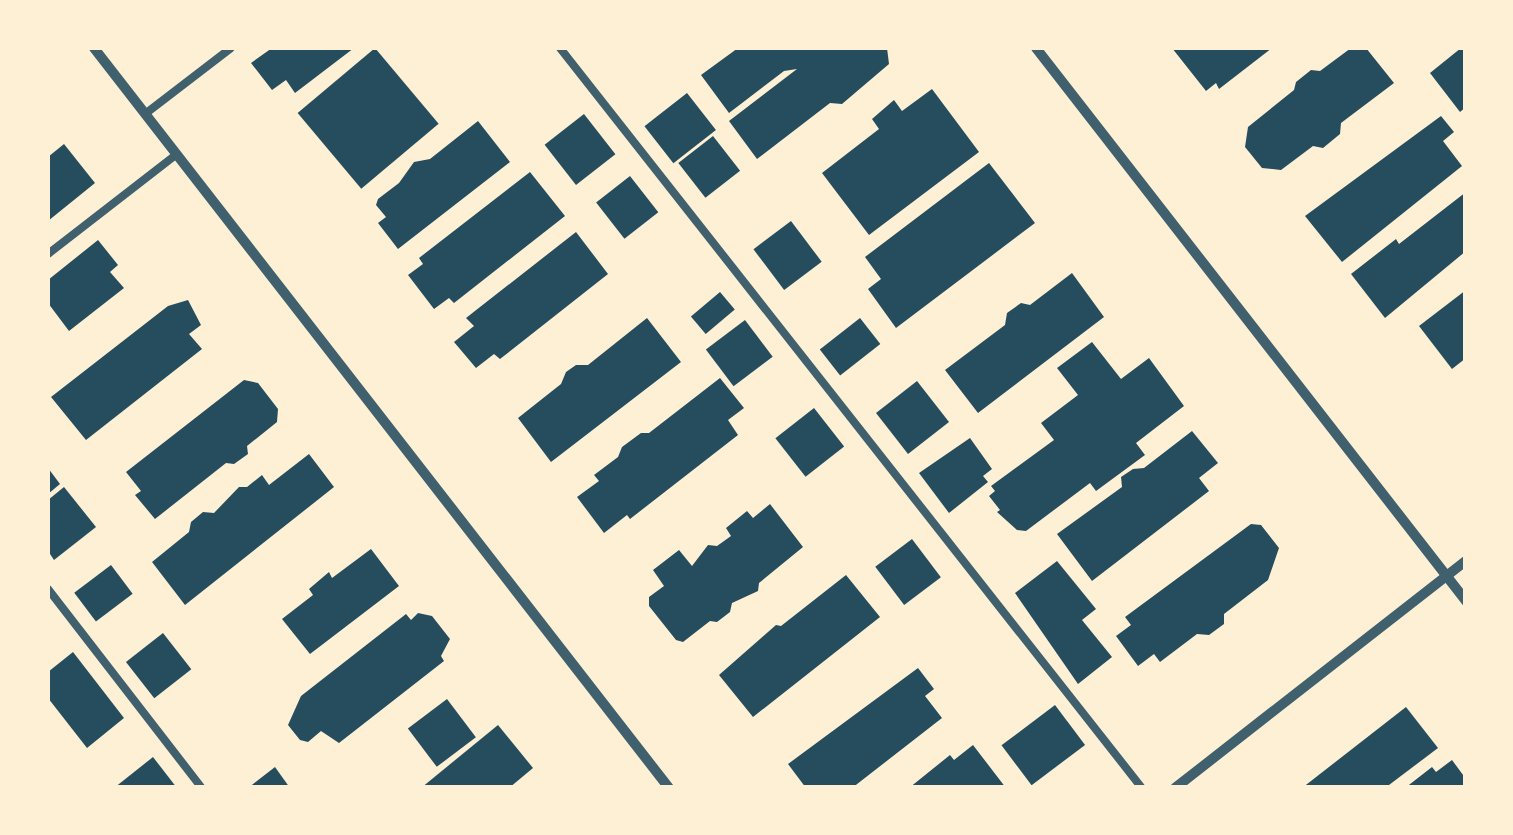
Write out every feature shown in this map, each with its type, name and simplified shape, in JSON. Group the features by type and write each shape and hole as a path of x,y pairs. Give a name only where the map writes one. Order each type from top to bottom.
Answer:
{"street":[{"path":"94,48 669,788"},
{"path":"1036,48 1466,601"},
{"path":"1175,788 1466,562"}],"lane":[{"path":"146,114 231,48"},
{"path":"560,48 1142,788"},
{"path":"48,254 177,154"},
{"path":"48,590 202,788"}],"building":[{"path":"272,48 354,48 295,93 286,80 272,90 251,63"},
{"path":"375,48 439,124 361,189 298,113"},
{"path":"738,48 887,48 889,64 842,104 830,103 757,159 729,121 797,69 784,71 729,113 701,75"},
{"path":"1172,48 1272,48 1219,89 1216,83 1206,91"},
{"path":"1351,48 1366,48 1394,83 1341,123 1340,134 1323,148 1313,146 1281,170 1262,168 1245,147 1248,127 1294,90 1296,82 1311,70 1320,71"},
{"path":"1466,48 1466,107 1460,112 1430,73"},
{"path":"932,89 979,152 869,235 822,173 879,129 872,119 894,100 902,111"},
{"path":"687,93 716,130 673,163 644,126"},
{"path":"584,114 615,154 576,185 545,145"},
{"path":"1441,116 1454,132 1443,141 1462,166 1342,262 1305,216"},
{"path":"478,121 510,162 398,249 378,223 386,217 376,205 378,199 399,183 414,162 430,159"},
{"path":"713,136 740,171 705,198 678,163"},
{"path":"64,144 95,183 48,221 48,157"},
{"path":"989,163 1035,223 896,328 868,289 881,279 865,257"},
{"path":"530,172 565,216 454,303 449,298 434,309 408,275 423,264 419,258"},
{"path":"630,176 658,212 624,239 596,202"},
{"path":"1466,192 1466,251 1385,318 1351,274 1396,239 1399,244"},
{"path":"791,221 822,262 784,290 753,249"},
{"path":"576,232 608,274 500,359 494,354 476,368 454,342 474,326 466,318"},
{"path":"98,240 118,265 110,272 124,288 69,331 48,303 48,280"},
{"path":"1072,273 1104,317 978,413 945,370 1005,325 1007,313 1021,303 1030,305"},
{"path":"1466,290 1466,358 1452,369 1419,326"},
{"path":"720,292 735,310 706,334 691,316"},
{"path":"188,300 201,325 189,334 202,349 86,440 51,397 168,306"},
{"path":"647,318 681,362 551,462 518,418 561,384 566,372 576,365 588,365"},
{"path":"860,318 880,344 840,375 820,349"},
{"path":"745,320 773,357 734,386 706,349"},
{"path":"1092,342 1121,379 1149,358 1184,406 1136,443 1145,455 1096,491 1090,483 1026,531 1017,530 997,512 1000,510 989,496 995,491 991,486 1054,440 1041,423 1078,395 1057,368"},
{"path":"720,378 744,408 728,420 738,435 630,519 627,515 604,533 577,497 599,481 594,475 618,457 622,447 641,433 649,433"},
{"path":"244,380 258,383 278,409 277,422 247,446 248,454 234,464 226,463 155,519 135,495 141,491 126,472"},
{"path":"917,381 949,422 908,454 876,413"},
{"path":"814,408 844,447 806,477 775,438"},
{"path":"1192,431 1218,463 1199,478 1209,491 1092,581 1057,534 1122,487 1121,477 1133,469 1144,468"},
{"path":"970,438 992,469 983,476 988,482 949,513 919,473"},
{"path":"309,454 334,487 185,605 152,562 189,532 191,522 203,512 214,513 239,487 247,487 262,475 269,485"},
{"path":"48,468 60,484 48,494"},
{"path":"64,487 96,527 54,560 48,551 48,500"},
{"path":"770,504 803,547 759,583 758,591 732,603 730,612 717,622 710,621 683,642 676,640 649,606 649,597 664,586 653,570 679,550 692,566 708,545 717,546 731,536 726,528 747,511 753,518"},
{"path":"1251,524 1261,525 1279,548 1268,580 1224,614 1224,624 1209,635 1197,634 1160,662 1154,654 1138,666 1116,636 1131,625 1125,617"},
{"path":"912,539 941,577 904,605 875,567"},
{"path":"371,549 399,586 310,654 282,619 313,595 309,589 329,572 332,578"},
{"path":"1057,561 1096,609 1082,620 1112,657 1078,684 1015,593"},
{"path":"111,565 133,594 96,621 74,593"},
{"path":"846,575 880,617 753,717 719,675 776,625 781,626"},
{"path":"418,613 432,616 450,639 441,656 444,661 339,743 321,731 308,742 300,740 288,725 301,696 406,614 411,620"},
{"path":"163,633 191,669 154,698 126,662"},
{"path":"73,652 124,718 87,748 48,698 48,672"},
{"path":"918,668 934,689 925,696 942,718 852,788 806,788 788,764"},
{"path":"447,699 476,737 437,767 408,728"},
{"path":"1055,705 1085,745 1032,785 1001,745"},
{"path":"1406,707 1438,748 1385,788 1302,788"},
{"path":"498,725 533,768 509,788 421,788"},
{"path":"973,745 1006,788 909,788 950,755 954,760"},
{"path":"153,757 177,788 114,788"},
{"path":"1452,760 1466,779 1466,788 1405,788 1432,767 1436,772"},
{"path":"275,767 290,788 248,788"}]}
